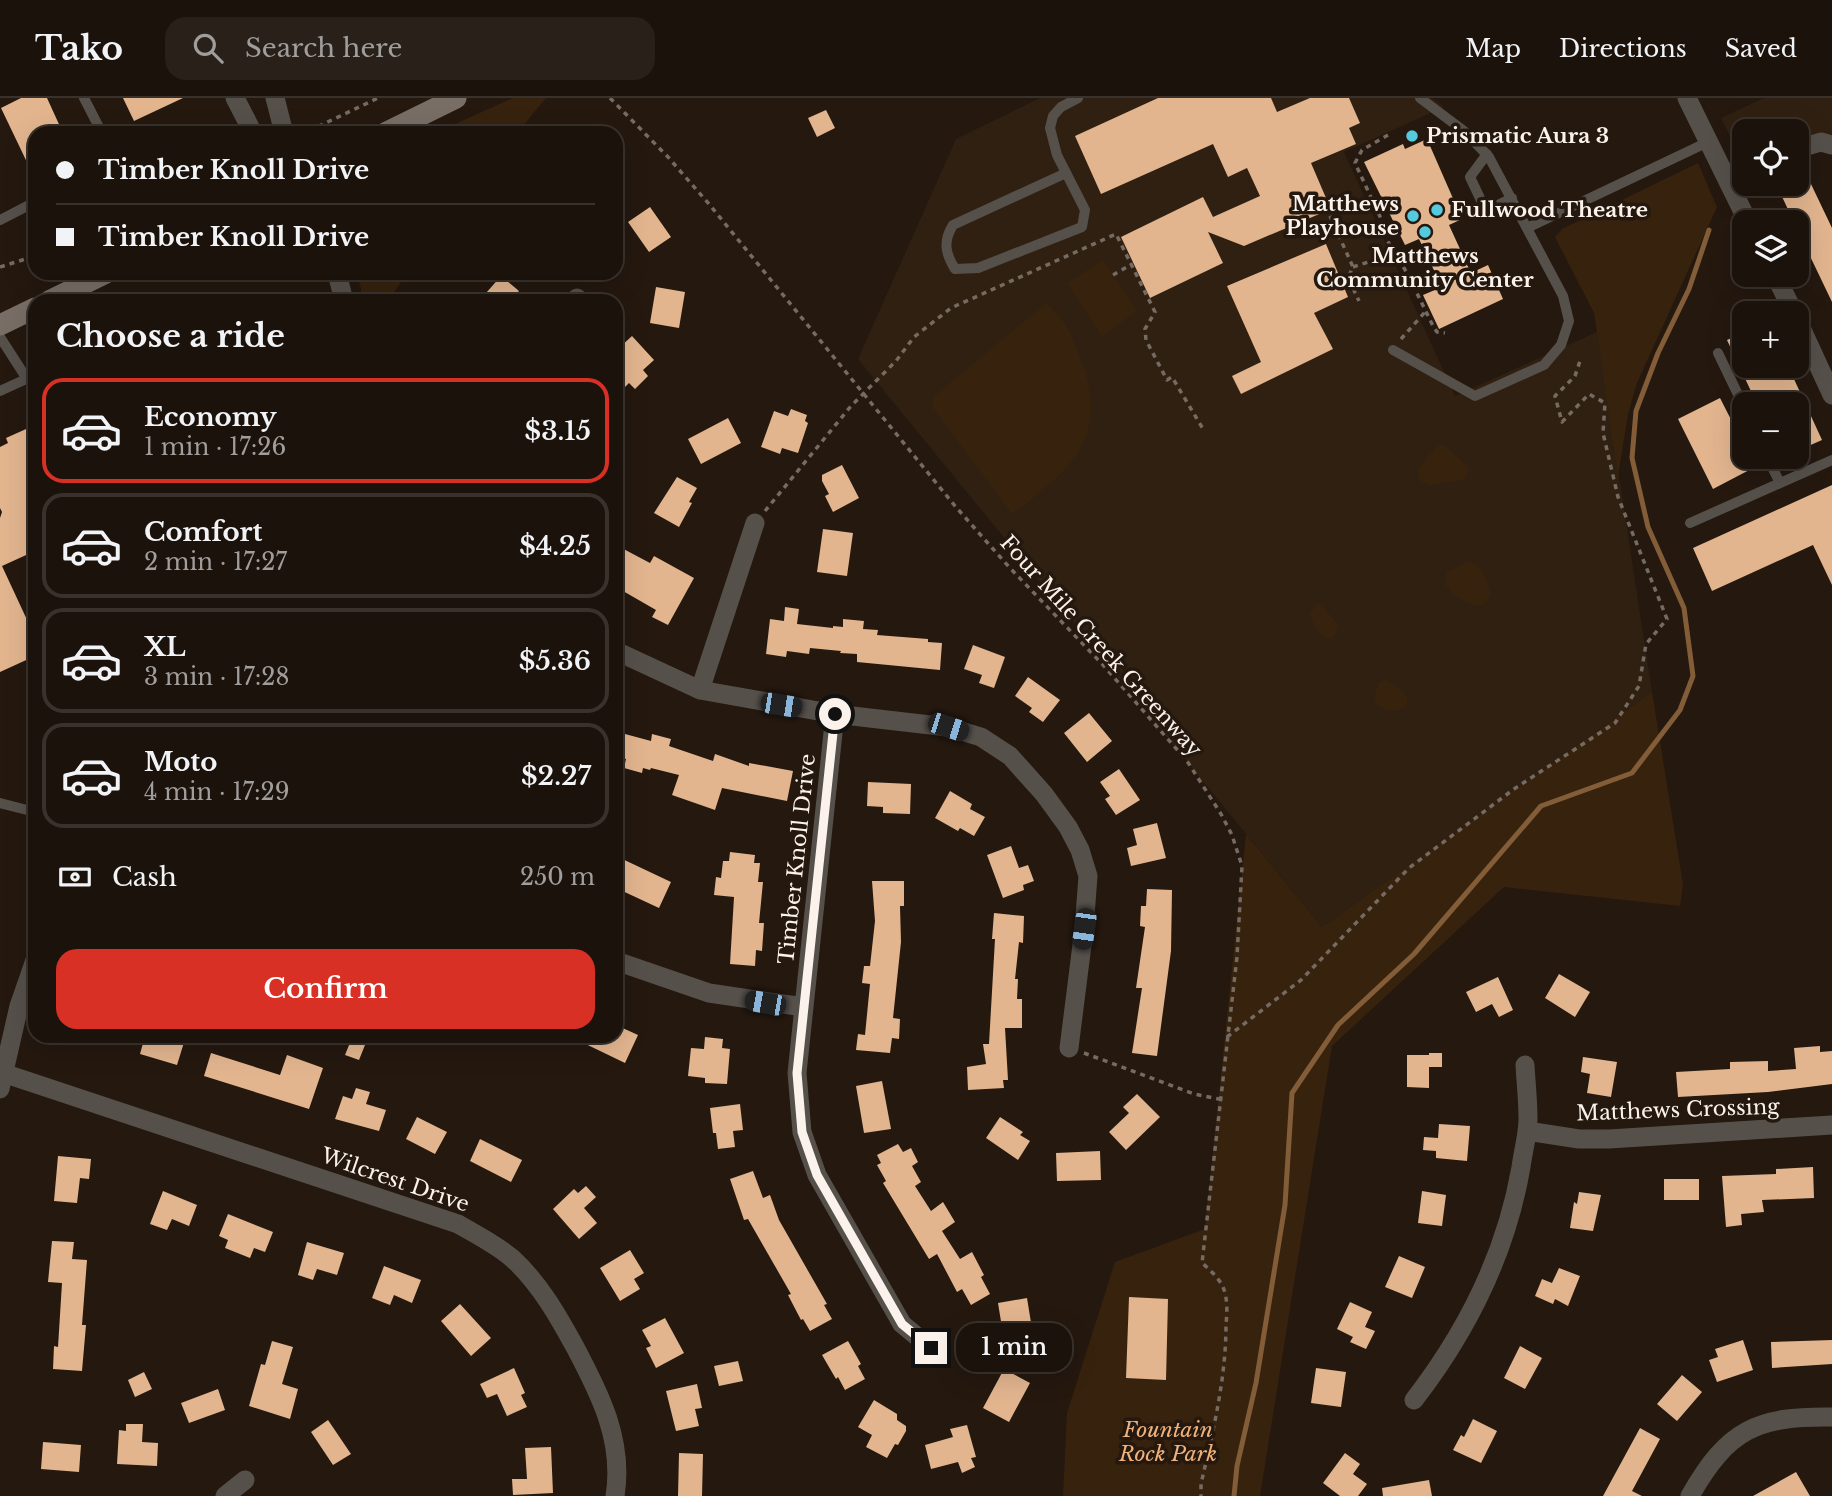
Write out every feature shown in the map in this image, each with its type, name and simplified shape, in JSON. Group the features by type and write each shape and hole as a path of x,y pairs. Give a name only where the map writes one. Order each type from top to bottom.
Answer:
{"main road":[{"path":"399,126 456,98"},
{"path":"63,294 92,280"},
{"path":"0,325 28,311"}],"street":[{"path":"235,98 249,126"},
{"path":"275,98 282,126"},
{"path":"1687,98 1708,142 1732,173"},
{"path":"1809,146 1821,142 1832,146"},
{"path":"1809,345 1832,394"},
{"path":"700,690 755,523"},
{"path":"623,654 700,690 835,714 948,727 981,737 1010,756 1044,794 1068,827 1080,850 1088,876 1069,1048"},
{"name":"Timber Knoll Drive","path":"835,714 797,1073 802,1132 817,1175 902,1324 931,1348"},
{"path":"623,963 709,993 804,1007"},
{"path":"2,1081 19,1006 28,980"},
{"path":"1415,1400 1470,1318 1496,1260 1516,1198 1527,1131 1525,1065"},
{"name":"Wilcrest Drive","path":"2,1081 458,1224 498,1248 514,1260 549,1302 600,1394 613,1435 618,1470 615,1496"},
{"name":"Matthews Crossing","path":"1527,1131 1580,1139 1609,1139 1832,1125"},
{"path":"1690,1496 1721,1450 1749,1429 1778,1419 1832,1417"},
{"path":"225,1496 245,1480"}],"lane":[{"path":"84,98 98,126"},
{"path":"1066,173 953,225 945,238 948,257 955,269 978,268 1082,227 1084,210 1066,173 1057,155 1050,128 1053,116 1061,107 1078,98"},
{"path":"1393,350 1475,396 1545,365 1561,345 1569,321 1563,296 1487,154 1464,131 1420,98"},
{"path":"1527,228 1708,142"},
{"path":"1487,154 1470,177 1486,211 1512,198"},
{"path":"0,219 28,205"},
{"path":"0,337 28,373"},
{"path":"1718,353 1737,392"},
{"path":"0,391 28,378"},
{"path":"1690,523 1832,460"},
{"path":"1773,469 1780,483"},
{"path":"0,803 28,810"}],"path":[{"path":"319,126 378,98"},
{"name":"Four Mile Creek Greenway","path":"610,98 668,157 709,204 862,394 1009,567 1104,666 1187,761 1232,835 1242,866 1237,957 1202,1263 1216,1276 1224,1289 1227,1303 1226,1336 1222,1382 1201,1484 1201,1496"},
{"path":"1388,135 1362,150 1355,163 1383,223 1387,240 1437,332 1445,333"},
{"path":"1330,216 1353,267"},
{"path":"755,523 862,394 896,361 914,337 951,308 1116,234 1154,312 1144,329 1146,340 1167,380 1172,377 1203,429"},
{"path":"1359,301 1348,278 1353,267 1396,253"},
{"path":"0,267 28,258"},
{"path":"1114,275 1132,264"},
{"path":"1401,339 1426,311"},
{"path":"1227,1037 1301,979 1409,868 1514,789 1615,723 1639,686 1646,644 1667,619 1618,497 1603,433 1605,402 1589,394 1562,422 1555,397 1575,376 1580,361"},
{"path":"1069,1048 1194,1094 1220,1099"}],"shaded area":[{"path":"1040,98 1432,98 1444,107 1344,152 1455,396 1597,332 1652,692 1322,927 858,359 956,139"},
{"path":"1764,98 1832,98 1832,143 1809,152 1809,119 1732,119 1732,140 1721,118"}],"green space":[{"path":"513,98 546,98 523,126 451,126"},
{"path":"1698,163 1717,207 1637,383 1628,414 1618,476 1594,313 1555,237 1562,229"},
{"path":"1103,260 1137,311 1102,337 1067,283"},
{"path":"358,280 402,280 393,294 361,294"},
{"path":"1046,303 1067,327 1080,357 1089,385 1091,409 1088,430 1080,449 1068,466 1012,514 932,407 933,397"},
{"path":"1438,445 1444,445 1468,467 1468,473 1463,480 1429,485 1420,481 1417,470"},
{"path":"1468,561 1478,566 1488,584 1491,595 1483,605 1461,600 1444,583 1447,572"},
{"path":"1317,603 1322,605 1339,626 1332,640 1321,633 1313,623 1310,614"},
{"path":"1387,680 1406,697 1407,704 1403,708 1389,710 1374,701 1378,683"},
{"name":"Fountain Rock Park","path":"1652,692 1683,884 1680,906 1504,887 1332,1046 1260,1496 1063,1496 1067,1413 1115,1262 1205,1229 1246,834 1322,927"}],"building":[{"path":"21,98 47,98 60,126 28,126 28,164 1,108"},
{"path":"123,98 183,98 134,121"},
{"path":"1158,98 1271,98 1277,112 1310,98 1349,98 1360,123 1349,128 1356,144 1311,163 1329,205 1322,208 1324,212 1244,246 1208,232 1223,263 1150,298 1121,237 1203,197 1213,217 1260,196 1247,168 1228,177 1213,144 1101,194 1075,136"},
{"path":"826,110 835,128 817,137 808,118"},
{"name":"Matthews Community Center","path":"1427,139 1462,219 1449,225 1471,273 1488,265 1503,299 1439,329 1423,295 1442,287 1419,239 1405,245 1364,162 1403,144 1405,149"},
{"path":"1809,180 1832,228 1832,302 1809,254 1809,210 1788,210 1782,196 1809,196"},
{"path":"650,207 671,237 649,252 628,222"},
{"path":"1326,244 1348,297 1314,313 1333,349 1241,394 1232,376 1261,362 1227,286"},
{"path":"497,280 506,280 519,291 516,294 485,294"},
{"path":"656,287 685,292 679,328 650,323"},
{"path":"632,336 654,360 643,370 648,376 635,389 629,383 623,389 623,344"},
{"path":"1732,338 1732,351 1727,340"},
{"path":"1745,378 1794,378 1800,392 1751,392"},
{"path":"1720,398 1732,422 1732,469 1751,469 1713,489 1678,419"},
{"path":"791,409 807,415 805,421 808,423 798,453 782,448 780,454 761,447 774,411 788,416"},
{"path":"1809,412 1822,440 1809,446"},
{"path":"728,418 741,443 701,464 688,439"},
{"path":"28,428 28,554 2,566 28,622 28,659 0,672 0,447 8,443 6,438"},
{"path":"842,465 859,498 833,512 825,496 829,494 822,475"},
{"path":"677,477 697,488 679,527 654,513"},
{"path":"1832,485 1832,585 1813,545 1712,591 1693,548"},
{"path":"823,529 853,533 847,576 817,572"},
{"path":"623,549 650,563 654,556 694,578 668,625 652,617 656,610 623,591"},
{"path":"785,607 799,609 797,624 833,628 843,627 843,619 864,621 863,629 878,630 877,635 928,639 928,642 942,643 940,670 857,662 857,654 810,648 809,654 787,651 786,657 766,654 770,619 784,621"},
{"path":"973,645 1005,657 994,688 979,683 982,675 964,669"},
{"path":"1028,677 1060,700 1043,722 1029,712 1032,708 1015,696"},
{"path":"1089,713 1112,741 1087,762 1064,733"},
{"path":"625,734 651,741 652,734 671,739 669,746 713,761 715,754 749,766 749,763 793,771 787,801 722,788 715,810 672,795 679,775 651,768 643,768 642,773 624,768 626,759 623,758"},
{"path":"1119,769 1140,800 1116,815 1105,799 1110,796 1100,782"},
{"path":"868,782 911,784 910,814 883,813 883,807 867,806"},
{"path":"950,791 972,804 970,809 985,817 974,836 960,828 958,831 935,818"},
{"path":"1157,823 1166,858 1131,866 1127,848 1137,845 1133,829"},
{"path":"1011,846 1019,868 1028,865 1034,881 1023,885 1024,890 1003,898 987,855"},
{"path":"730,852 755,855 754,863 760,863 758,882 763,882 759,923 764,923 762,951 756,950 755,966 730,964 734,897 714,895 716,877 721,878 723,861 729,861"},
{"path":"623,859 671,882 659,908 623,891"},
{"path":"872,881 904,881 893,1018 900,1019 899,1039 892,1038 890,1053 856,1050 858,1034 865,1035 870,984 862,983 864,966 870,966 875,921"},
{"path":"1147,889 1172,890 1171,951 1157,1056 1132,1053 1142,988 1136,988 1145,927 1140,926 1141,906 1146,906"},
{"path":"994,913 1024,916 1023,943 1019,942 1015,979 1018,979 1017,999 1022,999 1022,1028 1005,1028 1008,1080 1003,1080 1004,1088 968,1090 967,1067 986,1064 983,1044 989,1044"},
{"path":"1559,974 1590,992 1575,1017 1545,998"},
{"path":"1498,977 1513,1010 1499,1017 1492,1004 1476,1012 1466,992"},
{"path":"623,1028 638,1035 625,1063 584,1043 623,1043"},
{"path":"705,1037 723,1039 722,1048 730,1049 727,1084 705,1083 705,1078 688,1076 691,1048 704,1049"},
{"path":"143,1043 184,1043 177,1065 140,1054"},
{"path":"350,1043 365,1045 359,1060 345,1055"},
{"path":"1820,1046 1820,1052 1832,1051 1832,1084 1768,1092 1678,1097 1676,1072 1730,1069 1730,1062 1768,1061 1768,1071 1796,1069 1794,1048"},
{"path":"211,1053 280,1075 287,1055 323,1068 309,1109 204,1076"},
{"path":"1442,1053 1442,1067 1429,1067 1429,1088 1407,1087 1407,1055"},
{"path":"1583,1057 1617,1062 1611,1097 1587,1093 1590,1074 1581,1072"},
{"path":"882,1081 891,1129 864,1133 856,1086"},
{"path":"356,1088 370,1092 366,1104 386,1110 379,1131 335,1119 343,1096 352,1099"},
{"path":"1137,1094 1160,1117 1126,1150 1109,1132 1129,1113 1123,1107"},
{"path":"740,1104 743,1130 733,1131 735,1147 718,1149 710,1108"},
{"path":"417,1117 447,1132 435,1154 406,1139"},
{"path":"1000,1117 1023,1132 1020,1135 1030,1141 1018,1160 986,1138"},
{"path":"1439,1124 1470,1126 1467,1161 1436,1158 1436,1151 1423,1150 1424,1137 1438,1138"},
{"path":"480,1139 522,1160 511,1182 470,1161"},
{"path":"898,1144 903,1152 911,1148 918,1162 912,1166 921,1182 915,1186 931,1211 943,1202 955,1222 942,1231 960,1259 972,1252 984,1275 981,1277 990,1294 971,1305 962,1289 957,1292 937,1254 929,1259 883,1183 886,1181 877,1165 881,1163 877,1155"},
{"path":"1100,1151 1101,1180 1057,1181 1056,1153"},
{"path":"58,1156 91,1159 89,1179 80,1178 77,1203 54,1201"},
{"path":"1813,1167 1814,1198 1762,1200 1764,1212 1741,1214 1742,1225 1726,1227 1722,1176 1776,1174 1776,1169"},
{"path":"753,1171 763,1198 770,1195 779,1220 827,1304 824,1305 832,1319 810,1331 803,1319 801,1320 788,1295 791,1294 748,1219 744,1220 730,1179"},
{"path":"1664,1179 1699,1179 1699,1200 1664,1200"},
{"path":"586,1186 596,1197 584,1208 597,1223 579,1239 553,1209 574,1189 578,1193"},
{"path":"163,1191 197,1205 189,1226 172,1219 167,1230 150,1224"},
{"path":"1422,1191 1446,1195 1442,1226 1418,1223"},
{"path":"1579,1192 1601,1195 1593,1231 1570,1228 1574,1202 1577,1204"},
{"path":"228,1214 273,1232 265,1252 254,1248 250,1258 225,1248 228,1240 219,1236"},
{"path":"52,1241 74,1242 72,1259 87,1260 82,1371 53,1369 54,1346 58,1347 62,1283 48,1282"},
{"path":"307,1242 344,1253 337,1275 317,1269 313,1280 298,1275"},
{"path":"630,1250 644,1273 634,1279 640,1289 620,1301 600,1268"},
{"path":"1399,1256 1425,1267 1412,1298 1385,1287"},
{"path":"384,1266 421,1280 412,1303 394,1295 390,1305 372,1298"},
{"path":"1559,1268 1580,1276 1568,1306 1555,1299 1553,1304 1535,1296 1542,1279 1552,1283"},
{"path":"1129,1297 1168,1299 1166,1380 1126,1378"},
{"path":"1027,1298 1034,1341 1005,1346 998,1303"},
{"path":"1350,1302 1372,1312 1365,1327 1375,1331 1366,1349 1350,1342 1353,1337 1337,1329"},
{"path":"460,1304 491,1338 471,1356 441,1321"},
{"path":"665,1318 684,1353 656,1368 646,1348 651,1346 642,1330"},
{"path":"1743,1340 1753,1370 1717,1382 1709,1360 1718,1357 1715,1349"},
{"path":"1832,1340 1832,1364 1772,1368 1771,1342"},
{"path":"272,1341 293,1347 282,1384 298,1389 290,1419 249,1406 261,1364 265,1365"},
{"path":"848,1341 861,1364 858,1366 865,1379 845,1390 822,1355"},
{"path":"1520,1346 1542,1358 1525,1389 1504,1378"},
{"path":"738,1361 743,1381 719,1386 714,1366"},
{"path":"514,1368 525,1393 521,1395 527,1407 507,1416 497,1394 487,1398 480,1384"},
{"path":"1316,1368 1346,1372 1341,1407 1311,1403"},
{"path":"1004,1369 1030,1383 1009,1422 983,1408"},
{"path":"144,1372 152,1389 135,1397 128,1380"},
{"path":"1682,1375 1702,1392 1677,1421 1657,1404"},
{"path":"697,1384 702,1408 695,1409 699,1426 676,1431 666,1391"},
{"path":"218,1389 225,1410 189,1423 181,1403"},
{"path":"874,1400 897,1414 897,1420 906,1426 898,1445 895,1444 887,1458 866,1447 872,1435 858,1427"},
{"path":"1473,1419 1497,1431 1481,1463 1453,1450 1461,1435 1464,1437"},
{"path":"328,1420 351,1454 333,1465 311,1432"},
{"path":"126,1424 143,1424 142,1442 158,1443 157,1466 117,1464 119,1430 126,1431"},
{"path":"967,1425 976,1457 971,1458 975,1467 962,1473 958,1462 931,1469 925,1445 953,1437 950,1429"},
{"path":"1640,1428 1660,1439 1632,1491 1642,1496 1603,1496"},
{"path":"43,1442 81,1445 79,1472 41,1469"},
{"path":"551,1447 553,1493 513,1495 512,1479 527,1479 525,1448"},
{"path":"679,1453 703,1454 702,1496 678,1496"},
{"path":"1345,1453 1360,1464 1353,1474 1367,1484 1358,1496 1340,1496 1323,1483"},
{"path":"1796,1472 1810,1496 1753,1496"},
{"path":"1429,1480 1432,1496 1383,1496 1382,1488"}],"waterway":[{"path":"1234,1496 1237,1466 1256,1383 1285,1205 1292,1093 1338,1025 1414,954 1541,806 1632,773 1680,710 1693,676 1684,608 1648,527 1632,458 1636,411 1658,353 1689,289 1709,230"}],"place":[{"name":"Prismatic Aura 3","path":"1412,136"},
{"name":"Fullwood Theatre","path":"1437,210"},
{"name":"Matthews Playhouse","path":"1413,216"},
{"name":"Matthews Community Center","path":"1425,232"}],"route":[{"path":"835,714 797,1073 802,1132 817,1175 866,1264 902,1324 931,1348"}]}
